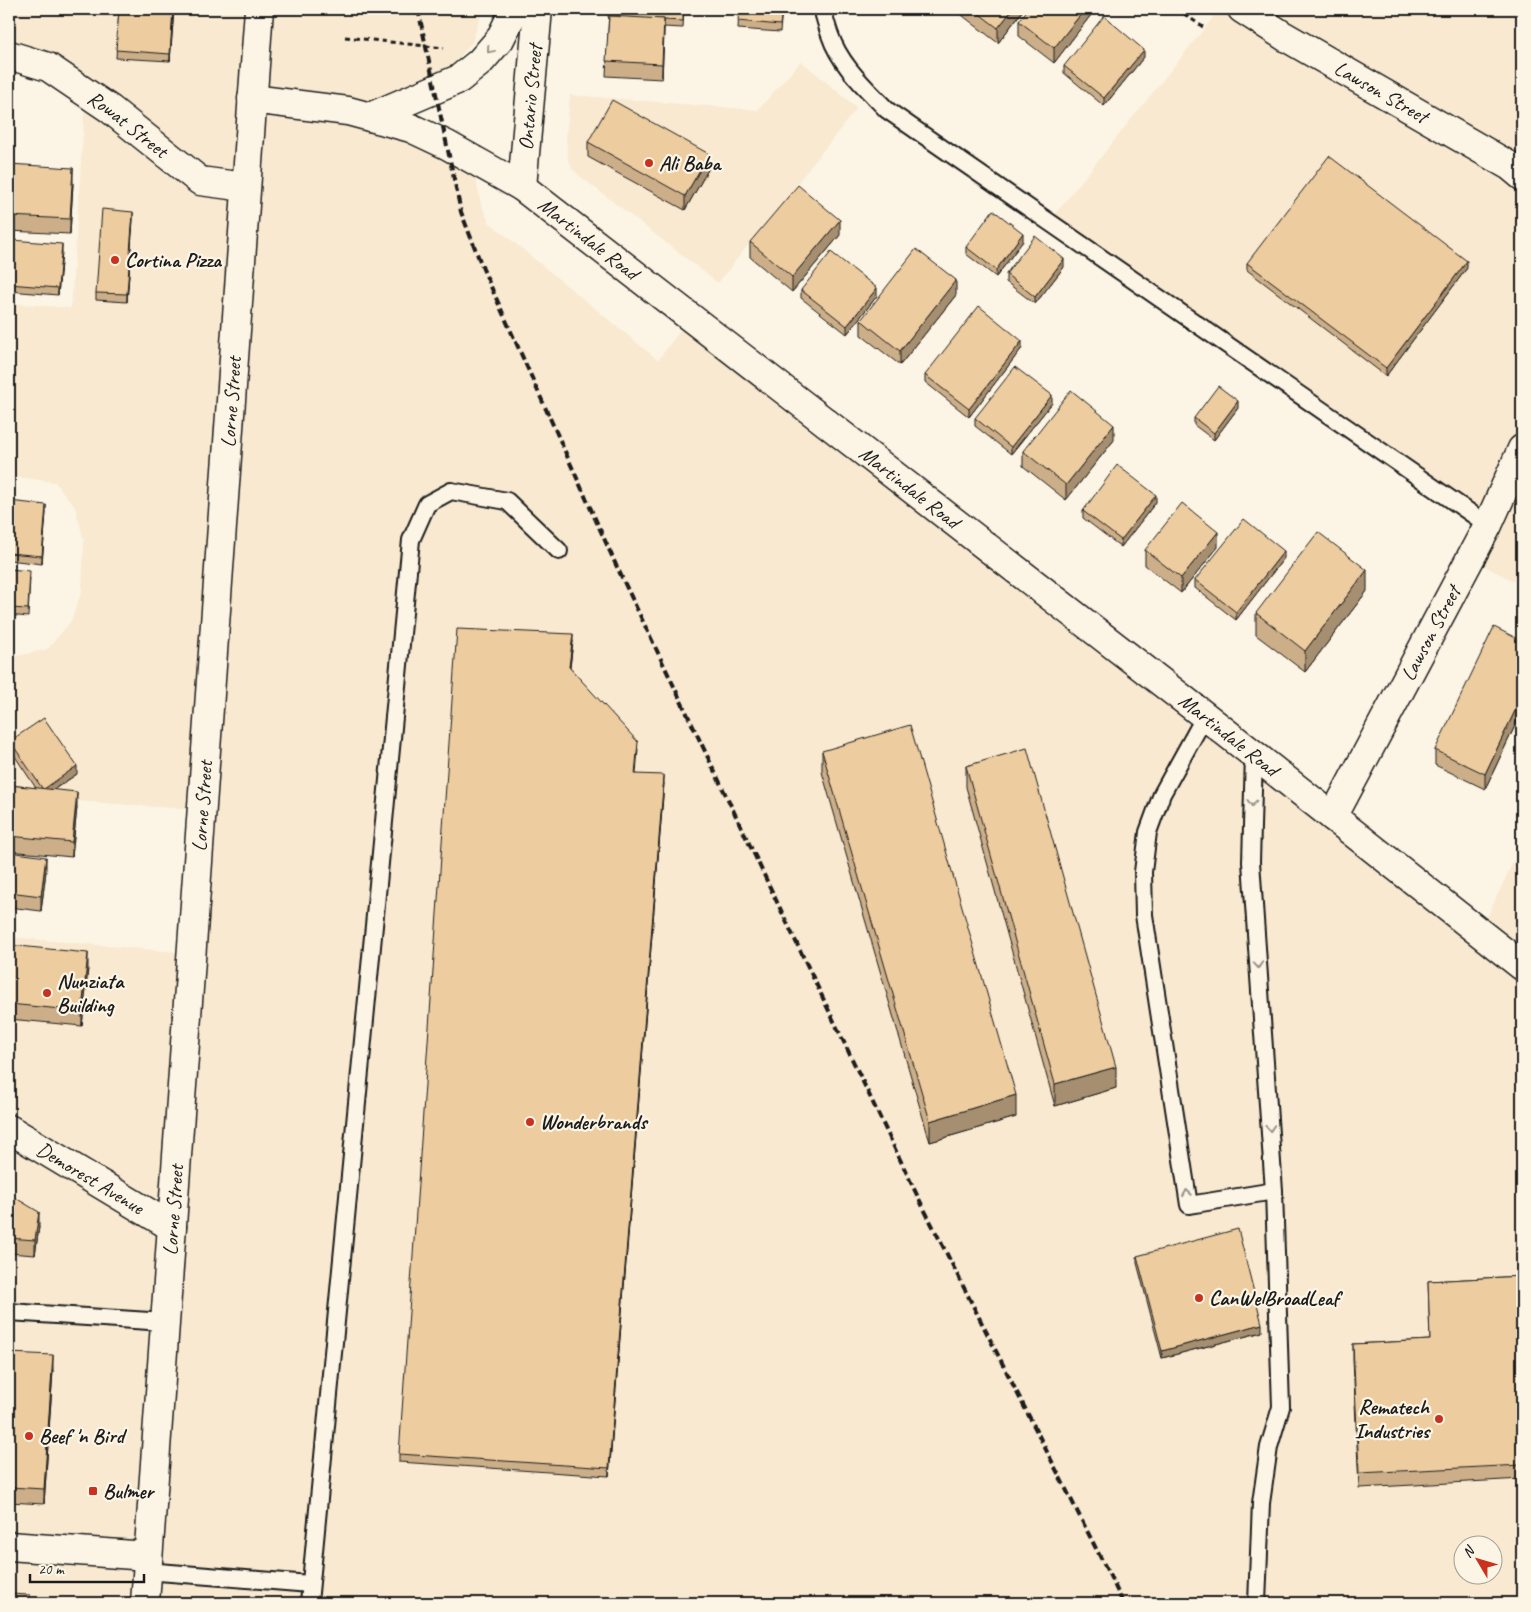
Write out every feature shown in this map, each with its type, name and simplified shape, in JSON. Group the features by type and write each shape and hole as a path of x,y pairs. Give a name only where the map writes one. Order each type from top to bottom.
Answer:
{"street":[{"name":"Lorne Street","path":"145,1603 259,9"},
{"path":"370,117 459,79 480,62 500,39 515,9"},
{"name":"Ontario Street","path":"522,187 538,9"},
{"name":"Lawson Street","path":"1242,9 1284,36 1510,166 1522,176"},
{"name":"Rowat Street","path":"9,56 48,67 110,109 200,181 245,187"},
{"name":"Martindale Road","path":"252,100 348,111 411,128 447,145 522,187 1254,754 1522,966"},
{"name":"Lawson Street","path":"1333,817 1488,525 1522,449"},
{"name":"Demorest Avenue","path":"9,1129 172,1228"},
{"path":"9,1546 147,1564"}],"lane":[{"path":"822,9 830,36 842,58 863,85 887,110 1488,525"},
{"path":"309,1603 411,540 427,504 451,491 507,501 558,551"},
{"path":"1204,716 1162,794 1148,832 1143,872 1144,915 1189,1205 1274,1190"},
{"path":"1254,754 1251,862 1274,1190 1281,1407 1269,1447 1261,1503 1257,1603"},
{"path":"9,1312 165,1322"},
{"path":"147,1564 310,1584"}],"path":[{"path":"1177,9 1203,27"},
{"path":"345,37 445,48"}],"shaded area":[{"path":"9,9 483,9 472,42 452,66 371,112 471,155 481,204 489,222 658,360 692,315 1482,928 1522,843 1522,1603 9,1603 9,937 188,953 198,810 9,796 9,658 48,649 71,621 82,591 84,540 75,507 55,482 9,476 9,303 71,308 86,90 9,53"},
{"path":"1220,9 1522,9 1522,585 1468,558 1484,526 1047,224"},
{"path":"801,61 857,108 718,283 572,169 568,159 566,139 570,95 758,110"}],"building":[{"path":"119,9 173,9 170,54 116,50"},
{"path":"609,9 683,9 683,21 608,17"},
{"path":"739,9 782,9 780,25 738,21"},
{"path":"973,9 1013,9 998,28"},
{"path":"1028,9 1085,9 1054,48 1019,21"},
{"path":"609,16 664,19 662,64 606,61"},
{"path":"1104,16 1144,50 1104,98 1064,66"},
{"name":"Ali Baba","path":"612,100 709,154 685,196 588,142"},
{"path":"1329,156 1467,261 1386,368 1247,263"},
{"path":"9,164 73,168 70,219 9,216"},
{"path":"798,185 840,220 792,277 750,242"},
{"name":"Cortina Pizza","path":"102,209 133,212 127,294 96,293"},
{"path":"993,210 1023,233 996,270 966,247"},
{"path":"1035,236 1064,259 1035,297 1006,274"},
{"path":"12,240 62,244 58,288 9,284"},
{"path":"916,249 956,280 900,351 861,320"},
{"path":"831,252 877,288 847,326 801,290"},
{"path":"979,306 1022,341 969,409 925,375"},
{"path":"1015,367 1052,395 1011,447 975,418"},
{"path":"1218,386 1238,401 1214,433 1194,418"},
{"path":"1071,390 1114,425 1066,485 1023,451"},
{"path":"1117,465 1156,495 1121,540 1083,511"},
{"path":"9,501 46,505 42,556 9,553"},
{"path":"1182,503 1218,532 1181,578 1145,550"},
{"path":"1244,519 1284,551 1236,612 1195,580"},
{"path":"1318,532 1367,570 1305,651 1256,613"},
{"path":"9,569 30,571 28,609 9,608"},
{"path":"1494,627 1522,641 1522,696 1485,774 1435,750"},
{"name":"Wonderbrands","path":"457,629 573,634 569,667 638,742 635,774 664,775 609,1468 399,1454"},
{"path":"44,718 77,766 44,789 10,741"},
{"path":"910,725 1016,1095 930,1121 822,751"},
{"path":"1027,748 1116,1067 1055,1084 966,766"},
{"path":"9,785 77,792 72,842 9,836"},
{"path":"9,852 46,857 41,896 9,892"},
{"name":"Nunziata Building","path":"9,945 88,953 82,1011 9,1004"},
{"path":"9,1194 39,1212 35,1240 9,1238"},
{"name":"CanWelBroadLeaf","path":"1238,1229 1262,1324 1162,1351 1137,1256"},
{"name":"Rematech Industries","path":"1522,1276 1522,1465 1359,1473 1353,1344 1430,1340 1428,1281"},
{"name":"Beef 'n Bird","path":"9,1353 53,1355 44,1489 9,1487"},
{"path":"9,1594 30,1595 30,1603 9,1603"}],"railway":[{"path":"418,9 461,212 483,269 616,565 917,1195 1123,1603"}],"place":[{"name":"Ali Baba","path":"649,163"},
{"name":"Cortina Pizza","path":"115,260"},
{"name":"Nunziata Building","path":"47,993"},
{"name":"Wonderbrands","path":"530,1122"},
{"name":"CanWelBroadLeaf","path":"1199,1298"},
{"name":"Rematech Industries","path":"1439,1419"},
{"name":"Beef 'n Bird","path":"29,1436"},
{"name":"Bulmer","path":"93,1491"}]}
